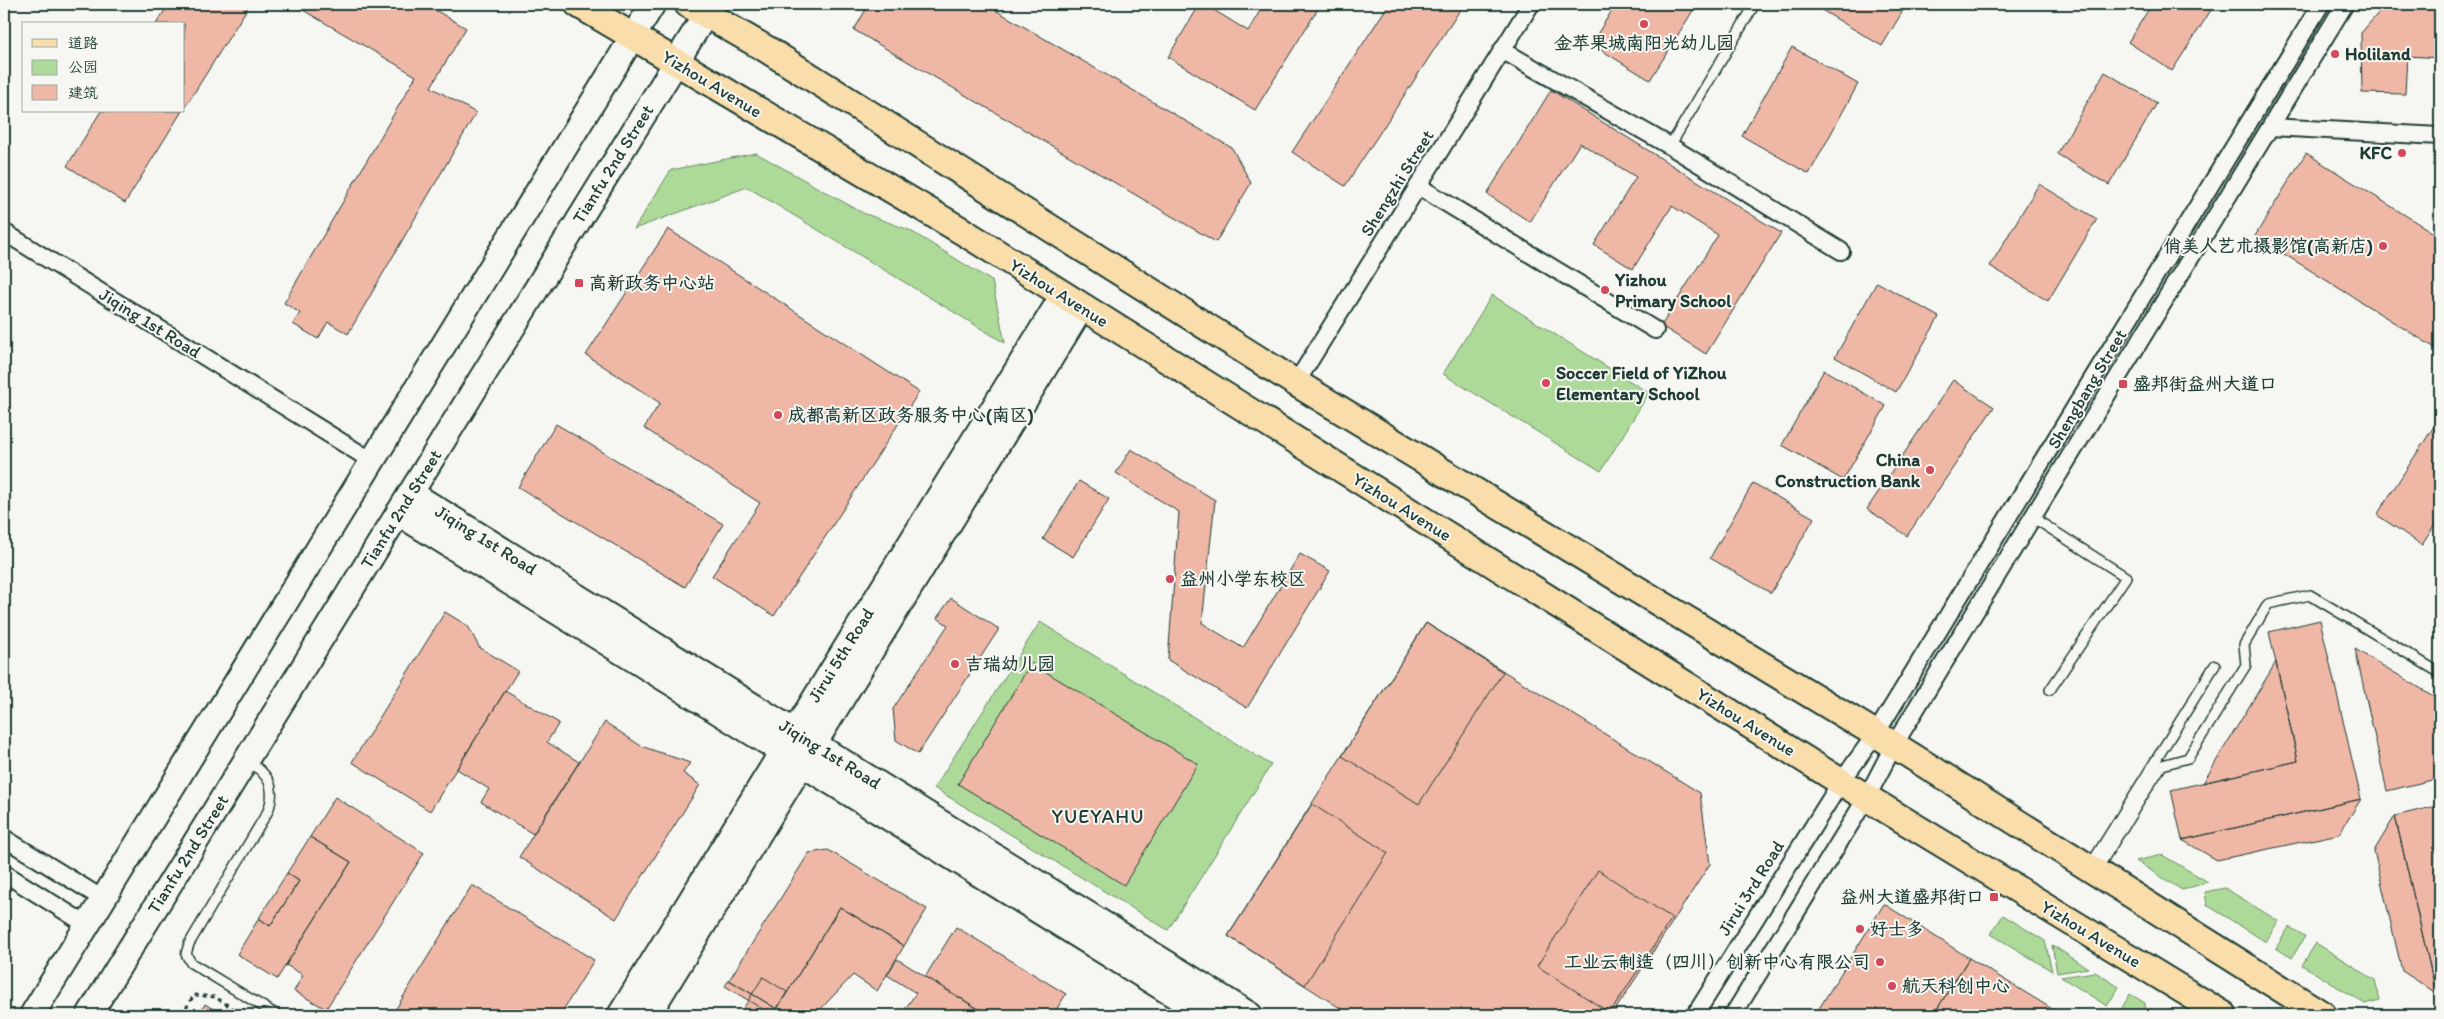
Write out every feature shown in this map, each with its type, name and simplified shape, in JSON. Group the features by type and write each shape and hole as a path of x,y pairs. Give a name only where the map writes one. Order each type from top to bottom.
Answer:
{"main road":[{"name":"Yizhou Avenue","path":"578,4 962,231 1841,782 2224,1015"},
{"path":"702,7 1296,384 1884,740 2324,1015"}],"street":[{"path":"32,1015 653,4"},
{"name":"Shengzhi Street","path":"1296,384 1531,4"},
{"name":"Shengbang Street","path":"1867,797 1884,740 2321,4"},
{"name":"Shengbang Street","path":"1841,782 1884,740 2032,517 2345,4"},
{"name":"Tianfu 2nd Street","path":"90,1015 676,62 702,7"},
{"path":"1502,50 1670,146 1841,251"},
{"path":"2271,127 2440,136"},
{"path":"1418,186 1655,330"},
{"name":"Jiqing 1st Road","path":"4,232 372,461"},
{"name":"Jirui 5th Road","path":"620,1015 794,732 1072,301"},
{"name":"Jirui 5th Road","path":"648,1015 814,744 1072,301"},
{"name":"Jiqing 1st Road","path":"404,503 814,744 1250,1015"},
{"name":"Jiqing 1st Road","path":"404,503 802,764 1206,1015"},
{"name":"Jirui 3rd Road","path":"1695,1015 1841,782"},
{"path":"1733,1015 1867,797"},
{"path":"4,838 103,899"},
{"path":"4,873 87,925"}],"lane":[{"path":"1670,146 1756,4"},
{"path":"2032,517 2126,577 2050,690"},
{"path":"2092,870 2162,765 2188,758 2246,665 2244,645 2268,604 2310,594 2440,673"},
{"path":"2092,870 2215,665"},
{"path":"247,759 262,770 270,783 273,797 268,812 189,944 186,954 191,962 277,1015"}],"path":[{"path":"182,1015 194,995 215,997 243,1015"}],"green space":[{"path":"756,153 863,213 909,230 992,281 1005,343 747,187 634,229 671,170"},
{"name":"Soccer Field of YiZhou Elementary School","path":"1492,295 1649,393 1601,471 1443,374"},
{"path":"1040,622 1271,765 1168,930 934,788"},
{"path":"2162,855 2208,882 2182,890 2136,861"},
{"path":"2225,888 2278,921 2266,942 2207,905 2205,892"},
{"path":"2003,915 2045,941 2052,971 1991,934"},
{"path":"2289,927 2305,936 2292,958 2276,948"},
{"path":"2316,943 2375,980 2380,1000 2365,1004 2302,965"},
{"path":"2052,945 2088,968 2057,973"},
{"path":"2095,972 2119,987 2107,1006 2061,977"},
{"path":"2130,994 2145,1003 2146,1015 2122,1015 2119,1013"}],"building":[{"path":"169,4 250,4 185,107 185,22 157,22"},
{"path":"297,4 425,4 466,28 431,87 476,113 348,334 328,322 318,339 293,324 300,313 284,303 416,76 296,6"},
{"path":"869,4 985,4 1232,148 1251,183 1216,242 854,30"},
{"path":"1200,4 1204,4 1248,31 1264,4 1321,4 1255,110 1168,57"},
{"path":"1389,4 1464,4 1345,186 1292,152"},
{"name":"金苹果城南阳光幼儿园","path":"1616,4 1697,4 1650,80 1591,44"},
{"path":"1823,4 1907,4 1882,46 1820,9"},
{"path":"2152,4 2215,4 2172,71 2128,42"},
{"path":"2386,4 2440,4 2440,58 2407,56 2405,94 2362,93 2361,33"},
{"path":"1792,47 1858,84 1809,174 1742,136"},
{"path":"2105,72 2157,103 2109,185 2057,154"},
{"path":"2437,81 2440,81 2440,118 2436,118"},
{"path":"1551,90 1781,233 1706,354 1661,326 1718,235 1672,206 1633,269 1594,245 1636,177 1580,143 1530,222 1487,194"},
{"path":"100,112 181,112 125,203 67,166"},
{"path":"2306,153 2440,237 2440,351 2255,236"},
{"path":"2039,184 2097,219 2048,301 1990,266"},
{"name":"成都高新区政务服务中心(南区)","path":"668,229 919,392 774,616 712,576 760,503 644,428 660,403 586,355"},
{"path":"1877,282 1939,317 1896,392 1835,357"},
{"path":"1824,370 1886,406 1843,480 1782,445"},
{"path":"1953,380 1994,407 1907,536 1867,509"},
{"path":"2440,417 2440,517 2422,545 2377,515"},
{"path":"556,424 723,524 685,587 518,487"},
{"path":"1131,449 1215,500 1202,623 1243,648 1300,554 1330,571 1247,708 1168,660 1179,512 1116,473"},
{"path":"1079,481 1109,499 1073,557 1043,539"},
{"path":"1753,483 1814,518 1771,593 1710,558"},
{"path":"951,598 999,629 918,754 896,740 893,709 948,625 937,618"},
{"path":"445,612 468,626 479,647 518,671 430,811 352,762"},
{"path":"2320,620 2361,799 2182,840 2171,790 2298,761 2269,632"},
{"path":"1426,623 1503,672 1419,804 1342,756"},
{"path":"1426,623 1700,793 1710,864 1612,1015 1351,1015 1228,936"},
{"path":"2355,649 2440,700 2440,778 2387,791"},
{"path":"2276,662 2298,761 2203,783"},
{"path":"1031,663 1198,764 1124,885 958,784"},
{"path":"505,691 559,723 547,742 579,762 533,834 481,802 489,789 457,769"},
{"path":"605,722 641,746 690,763 683,773 700,785 616,919 519,857"},
{"path":"335,797 424,853 326,1009 294,991 303,975 286,965 351,862 310,837"},
{"path":"2361,799 2339,834 2217,860 2182,840"},
{"path":"1312,804 1388,853 1305,985 1228,936"},
{"path":"2440,805 2440,992 2436,993 2395,816"},
{"path":"2395,816 2436,993 2402,971 2374,851"},
{"path":"310,837 351,862 277,979 237,954 259,918 270,926 299,881 287,873"},
{"path":"828,850 927,909 904,946 840,907 777,1009 729,980 809,853"},
{"path":"1598,870 1672,918 1610,1013 1537,966"},
{"path":"287,873 299,881 270,926 259,918"},
{"path":"472,885 594,960 560,1015 392,1015"},
{"name":"航天科创中心","path":"1884,904 1969,958 1934,1014 1815,1015"},
{"path":"840,907 904,946 877,991 853,975 815,1015 772,1015 725,986 729,980 777,1009"},
{"path":"956,927 1066,994 1053,1015 984,1015 985,1013 925,977"},
{"path":"1969,958 2062,1015 1934,1014"},
{"path":"897,959 985,1013 984,1015 916,1015 905,1009 916,993 887,975"},
{"path":"763,977 787,992 773,1015 739,1015"},
{"path":"205,1004 223,1015 199,1015"}],"place":[{"name":"金苹果城南阳光幼儿园","path":"1644,24"},
{"name":"Holiland","path":"2335,54"},
{"name":"KFC","path":"2402,153"},
{"name":"俏美人艺术摄影馆(高新店)","path":"2383,246"},
{"name":"高新政务中心站","path":"579,283"},
{"name":"Yizhou Primary School","path":"1605,290"},
{"name":"Soccer Field of YiZhou Elementary School","path":"1546,383"},
{"name":"盛邦街益州大道口","path":"2123,384"},
{"name":"成都高新区政务服务中心(南区)","path":"778,415"},
{"name":"China Construction Bank","path":"1930,470"},
{"name":"益州小学东校区","path":"1170,579"},
{"name":"吉瑞幼儿园","path":"955,664"},
{"name":"益州大道盛邦街口","path":"1994,897"},
{"name":"好士多","path":"1860,929"},
{"name":"工业云制造（四川）创新中心有限公司","path":"1880,962"},
{"name":"航天科创中心","path":"1892,986"}],"district":[{"name":"YUEYAHU","path":"1098,816"}]}
